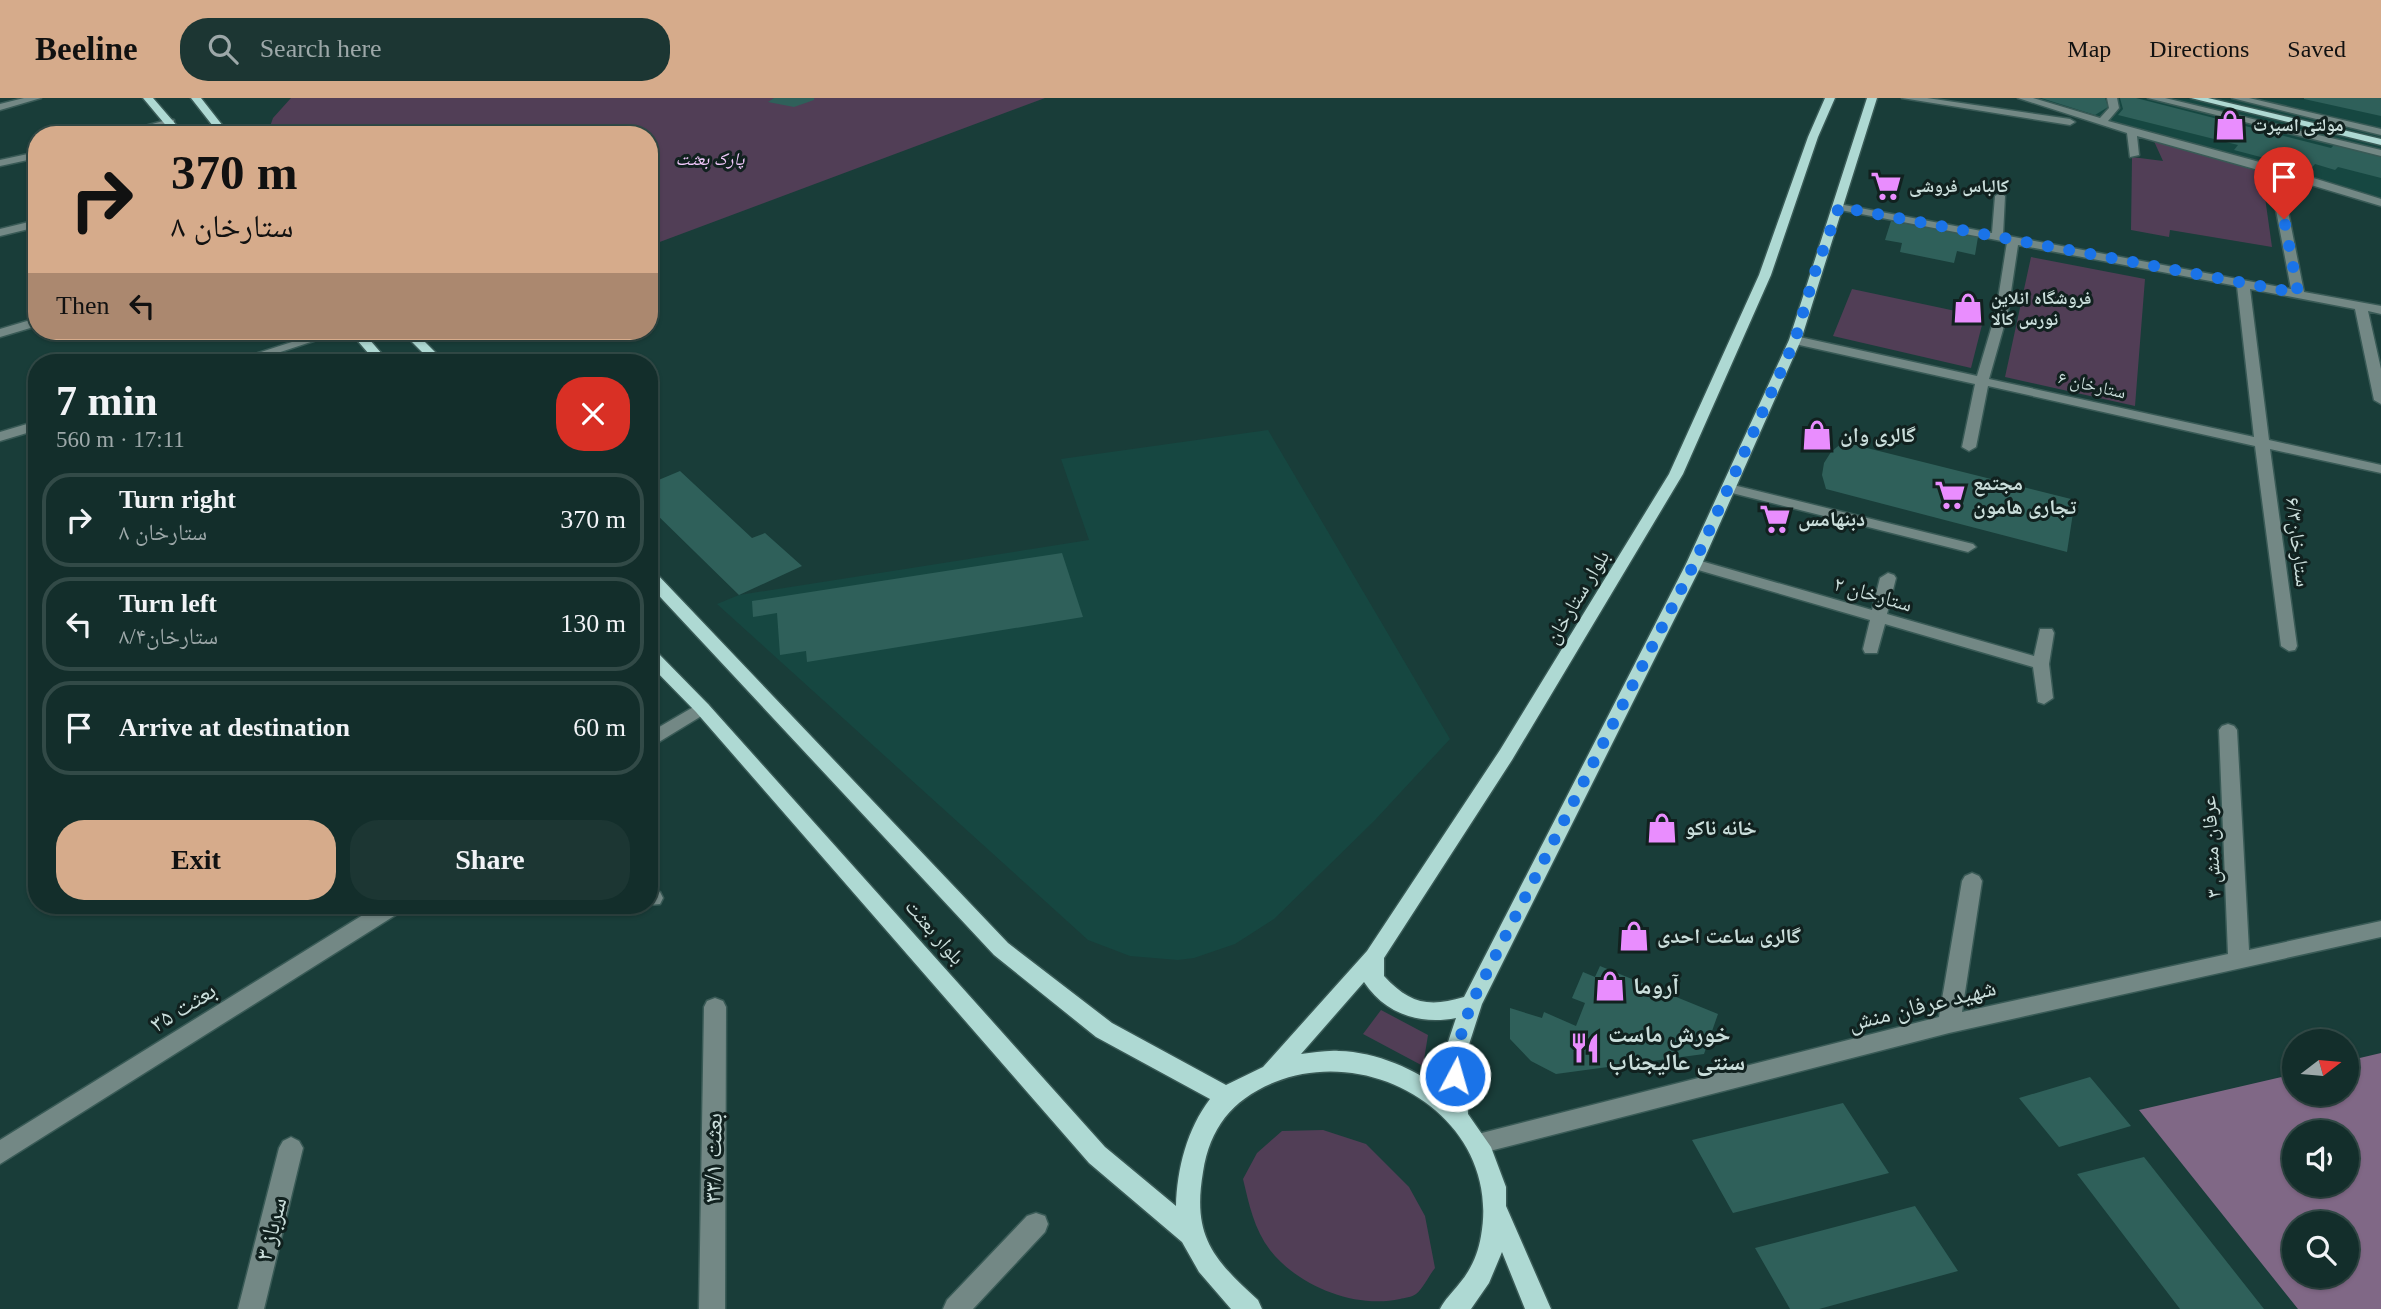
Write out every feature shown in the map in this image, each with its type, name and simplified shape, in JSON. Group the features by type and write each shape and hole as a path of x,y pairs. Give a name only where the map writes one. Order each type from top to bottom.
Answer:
{"main road":[{"path":"148,98 173,126"},
{"path":"196,98 218,126"},
{"name":"بلوار ستارخان","path":"1273,1069 1374,957 1506,755 1676,474 1765,275 1813,137 1830,98"},
{"path":"1457,1115 1454,1057 1471,1004 1694,564 1795,340 1872,98"},
{"path":"2196,98 2381,142"},
{"path":"363,340 376,354"},
{"path":"416,340 431,354"},
{"name":"بلوار بعثت","path":"658,585 1001,949 1104,1030 1227,1097"},
{"name":"بلوار بعثت","path":"658,663 702,708 1097,1154 1191,1234"},
{"path":"1374,957 1373,979 1388,997 1426,1014 1445,1013 1471,1004"},
{"path":"1249,1309 1212,1269 1191,1234 1188,1185 1196,1147 1227,1097 1273,1069 1311,1060 1351,1060 1390,1069 1426,1088 1457,1115 1478,1144 1492,1178 1497,1213 1538,1309"},
{"path":"1453,1309 1469,1294 1490,1256 1497,1213"}],"street":[{"path":"0,107 36,98"},
{"path":"1907,98 2078,123"},
{"path":"2023,98 2101,123 2274,169 2381,203"},
{"path":"2101,123 2114,108 2112,98"},
{"path":"2153,98 2381,153"},
{"path":"2237,98 2381,132"},
{"path":"154,126 170,122"},
{"path":"2133,131 2134,155"},
{"path":"0,163 28,157"},
{"path":"2274,169 2298,293"},
{"path":"1997,237 2000,196"},
{"path":"1839,207 2381,310"},
{"path":"0,233 28,225"},
{"path":"1969,447 1982,380 2002,312 2013,241"},
{"name":"ستارخان۶/۳","path":"2243,284 2251,366 2264,443 2289,646"},
{"path":"2361,306 2380,396"},
{"path":"0,333 28,325"},
{"path":"263,354 309,340"},
{"name":"ستارخان ۶","path":"1795,340 2381,469"},
{"path":"0,437 28,428"},
{"path":"1729,488 1968,547"},
{"name":"۲ ستارخان","path":"1694,564 2041,664"},
{"path":"1871,649 1888,578"},
{"path":"2044,698 2041,664 2046,633"},
{"path":"658,736 702,708"},
{"name":"۳ عرفان منش","path":"2228,730 2239,960"},
{"path":"1949,1024 1972,881"},
{"name":"۳۵ بعثت","path":"0,1153 381,914"},
{"name":"شهید عرفان منش","path":"1478,1144 1949,1024 2381,929"},
{"name":"۳۳/۱ بعثت","path":"712,1309 715,1007"},
{"name":"۳ سرباز","path":"251,1309 291,1149"},
{"path":"956,1309 1036,1224"}],"shaded area":[{"path":"2029,98 2381,100 2381,203 2108,123"},
{"path":"1268,430 1450,739 1375,820 1274,919 1235,944 1194,958 1178,960 1130,956 1088,940 717,604 739,595 1089,540 1061,459"},
{"path":"2381,1053 2381,1309 2298,1309 2139,1110 2282,1077 2282,1106 2359,1106 2359,1058"}],"green space":[{"name":"پارک بعثت","path":"291,98 1045,98 658,243 658,126 270,126 273,118"},
{"path":"2153,139 2261,169 2272,247 2170,230 2169,237 2131,230 2132,157 2163,161"},
{"path":"2031,257 2145,279 2135,406 2005,377"},
{"path":"1852,289 1984,317 1971,368 1833,336"},
{"path":"1381,1010 1428,1035 1423,1066 1363,1034"},
{"path":"1323,1130 1366,1144 1409,1187 1425,1216 1435,1268 1414,1295 1400,1299 1365,1301 1329,1292 1296,1274 1282,1263 1264,1242 1253,1216 1243,1179 1257,1153 1282,1131"}],"building":[{"path":"774,98 814,100 794,107 768,102"},
{"path":"2041,98 2105,98 2108,107 2095,115"},
{"path":"2120,98 2136,98 2331,148 2334,145 2381,157 2381,178 2315,164 2310,170 2234,150 2238,145 2118,115 2123,109"},
{"path":"2381,98 2381,116 2304,99"},
{"path":"1891,221 1978,237 1975,255 1957,251 1954,263 1900,252 1902,243 1885,240"},
{"name":"مجتمع تجاری هامون","path":"1843,442 2075,500 2067,552 1826,489 1822,475 1824,463 1831,452"},
{"path":"680,471 752,538 765,533 802,566 739,595 658,516 658,480"},
{"path":"1062,553 1083,617 807,662 806,651 780,655 777,613 753,617 752,601"},
{"path":"1600,966 1718,1014 1704,1054 1556,1074 1531,1061 1510,1039 1510,1008 1542,1018 1544,1012 1576,1026 1585,1003 1572,998 1583,972 1595,977"},
{"path":"2090,1077 2131,1126 2059,1147 2019,1098"},
{"path":"1843,1103 1889,1173 1733,1213 1692,1140"},
{"path":"2144,1157 2264,1309 2180,1309 2077,1174"},
{"path":"1915,1206 1958,1271 1819,1309 1790,1309 1755,1248"}],"place":[{"name":"مولتی اسپرت","path":"2230,125"},
{"name":"کالباس فروشی","path":"1886,186"},
{"name":"فروشگاه انلاین نورس کالا","path":"1968,308"},
{"name":"گالری وان","path":"1817,435"},
{"name":"مجتمع تجاری هامون","path":"1950,495"},
{"name":"دبنهامس","path":"1775,519"},
{"name":"خانه ناکو","path":"1662,828"},
{"name":"گالری ساعت احدی","path":"1634,936"},
{"name":"آروما","path":"1610,986"},
{"name":"خورش ماست سنتی عالیجناب","path":"1585,1048"}],"route":[{"path":"1455,1076 1454,1057 1471,1004 1694,564 1795,340 1815,272 1839,207 2298,293 2284,219"}]}
